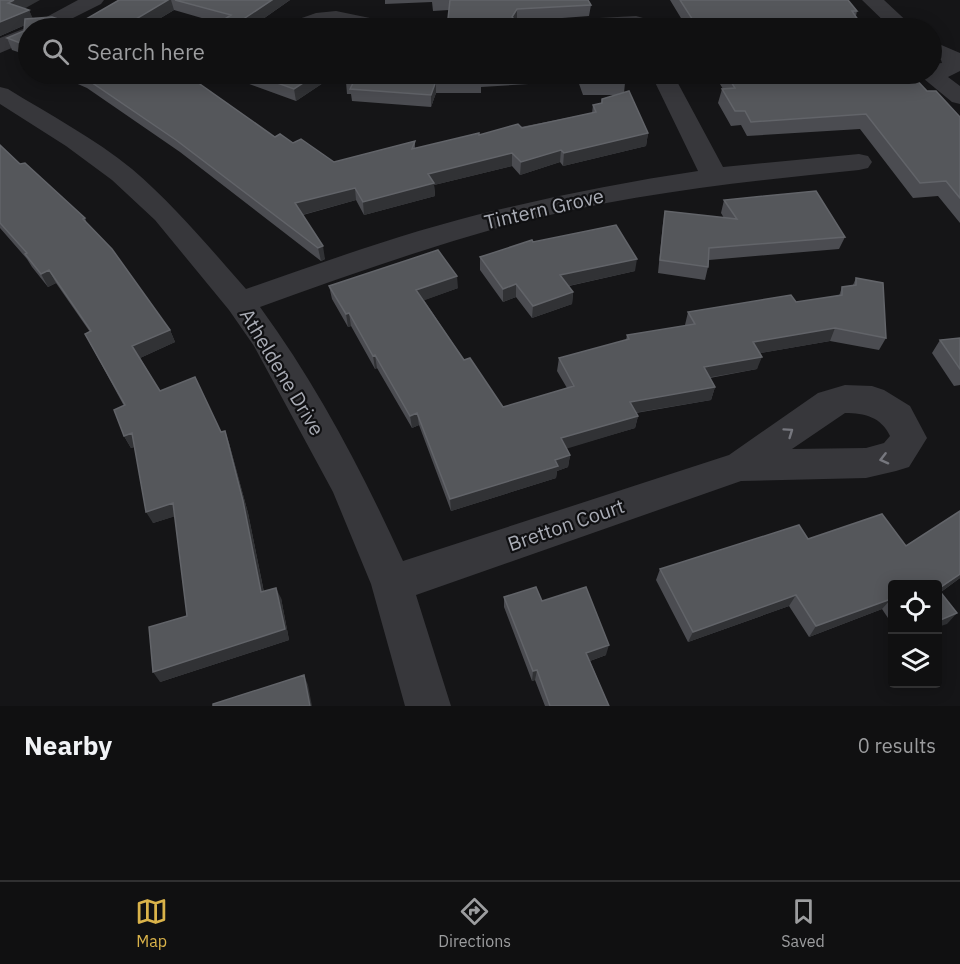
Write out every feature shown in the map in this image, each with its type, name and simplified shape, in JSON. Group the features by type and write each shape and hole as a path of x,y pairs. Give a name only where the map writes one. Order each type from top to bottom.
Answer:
{"street":[{"path":"58,18 94,0"},
{"path":"624,0 634,18"},
{"path":"877,5 887,18"},
{"path":"877,5 892,18"},
{"path":"324,18 334,16 343,18"},
{"path":"0,46 18,38"},
{"path":"945,62 960,97"},
{"path":"667,84 714,176"},
{"name":"Atheldene Drive","path":"0,94 75,141 121,174 165,214 240,302 266,339 350,487 392,584 428,706"},
{"name":"Tintern Grove","path":"240,302 376,255 497,219 623,190 714,176 859,162"},
{"name":"Bretton Court","path":"392,584 741,466"}],"building":[{"path":"0,0 14,0 8,3 29,10 0,22"},
{"path":"119,0 168,0 138,18 88,18"},
{"path":"175,0 272,0 245,18 226,18 231,15"},
{"path":"450,0 588,0 591,5 517,9 513,18 448,18"},
{"path":"680,0 848,0 857,11 852,11 857,18 692,18"},
{"path":"18,33 18,42 7,38"},
{"path":"94,84 200,84 275,137 280,134 293,143 301,139 334,162 415,141 412,149 518,124 522,128 596,112 593,105 602,103 602,99 629,91 648,133 564,153 561,150 521,162 512,153 428,174 434,183 363,202 355,188 295,203 323,246 318,248 176,140"},
{"path":"280,84 302,84 294,89"},
{"path":"352,84 435,84 431,95 350,89"},
{"path":"732,84 920,84 927,91 936,91 960,117 960,198 946,181 920,183 866,114 751,122 745,111 735,111 722,89 735,88"},
{"path":"0,145 20,164 25,163 85,218 83,219 112,249 170,330 132,346 160,391 195,377 221,432 225,431 243,501 261,592 276,588 285,629 153,672 149,627 187,616 173,503 146,512 132,433 124,436 114,410 125,405 85,334 91,331 49,270 41,274 25,254 27,253 0,223"},
{"path":"816,191 845,237 709,248 708,267 660,260 665,211 737,219 724,200"},
{"path":"616,225 637,259 560,275 573,292 533,306 516,284 503,289 480,257 532,240 533,242"},
{"path":"438,250 457,276 416,290 464,360 470,358 503,407 574,386 559,358 629,339 627,335 695,324 688,312 791,295 796,302 842,295 842,287 856,285 856,278 883,283 886,338 835,328 753,342 762,357 704,367 715,387 630,402 638,416 561,438 570,455 555,460 558,466 450,499 417,413 410,416 349,313 346,314 329,286"},
{"path":"960,338 960,369 940,340"},
{"path":"960,511 960,574 942,586 942,580 888,580 888,600 816,626 796,595 693,632 660,569 799,525 808,539 882,514 906,546"},
{"path":"536,587 542,601 586,587 609,645 586,653 609,706 550,706 537,670 533,671 504,597"},
{"path":"942,594 957,613 942,619"},
{"path":"304,675 310,706 213,706 213,704"}]}
